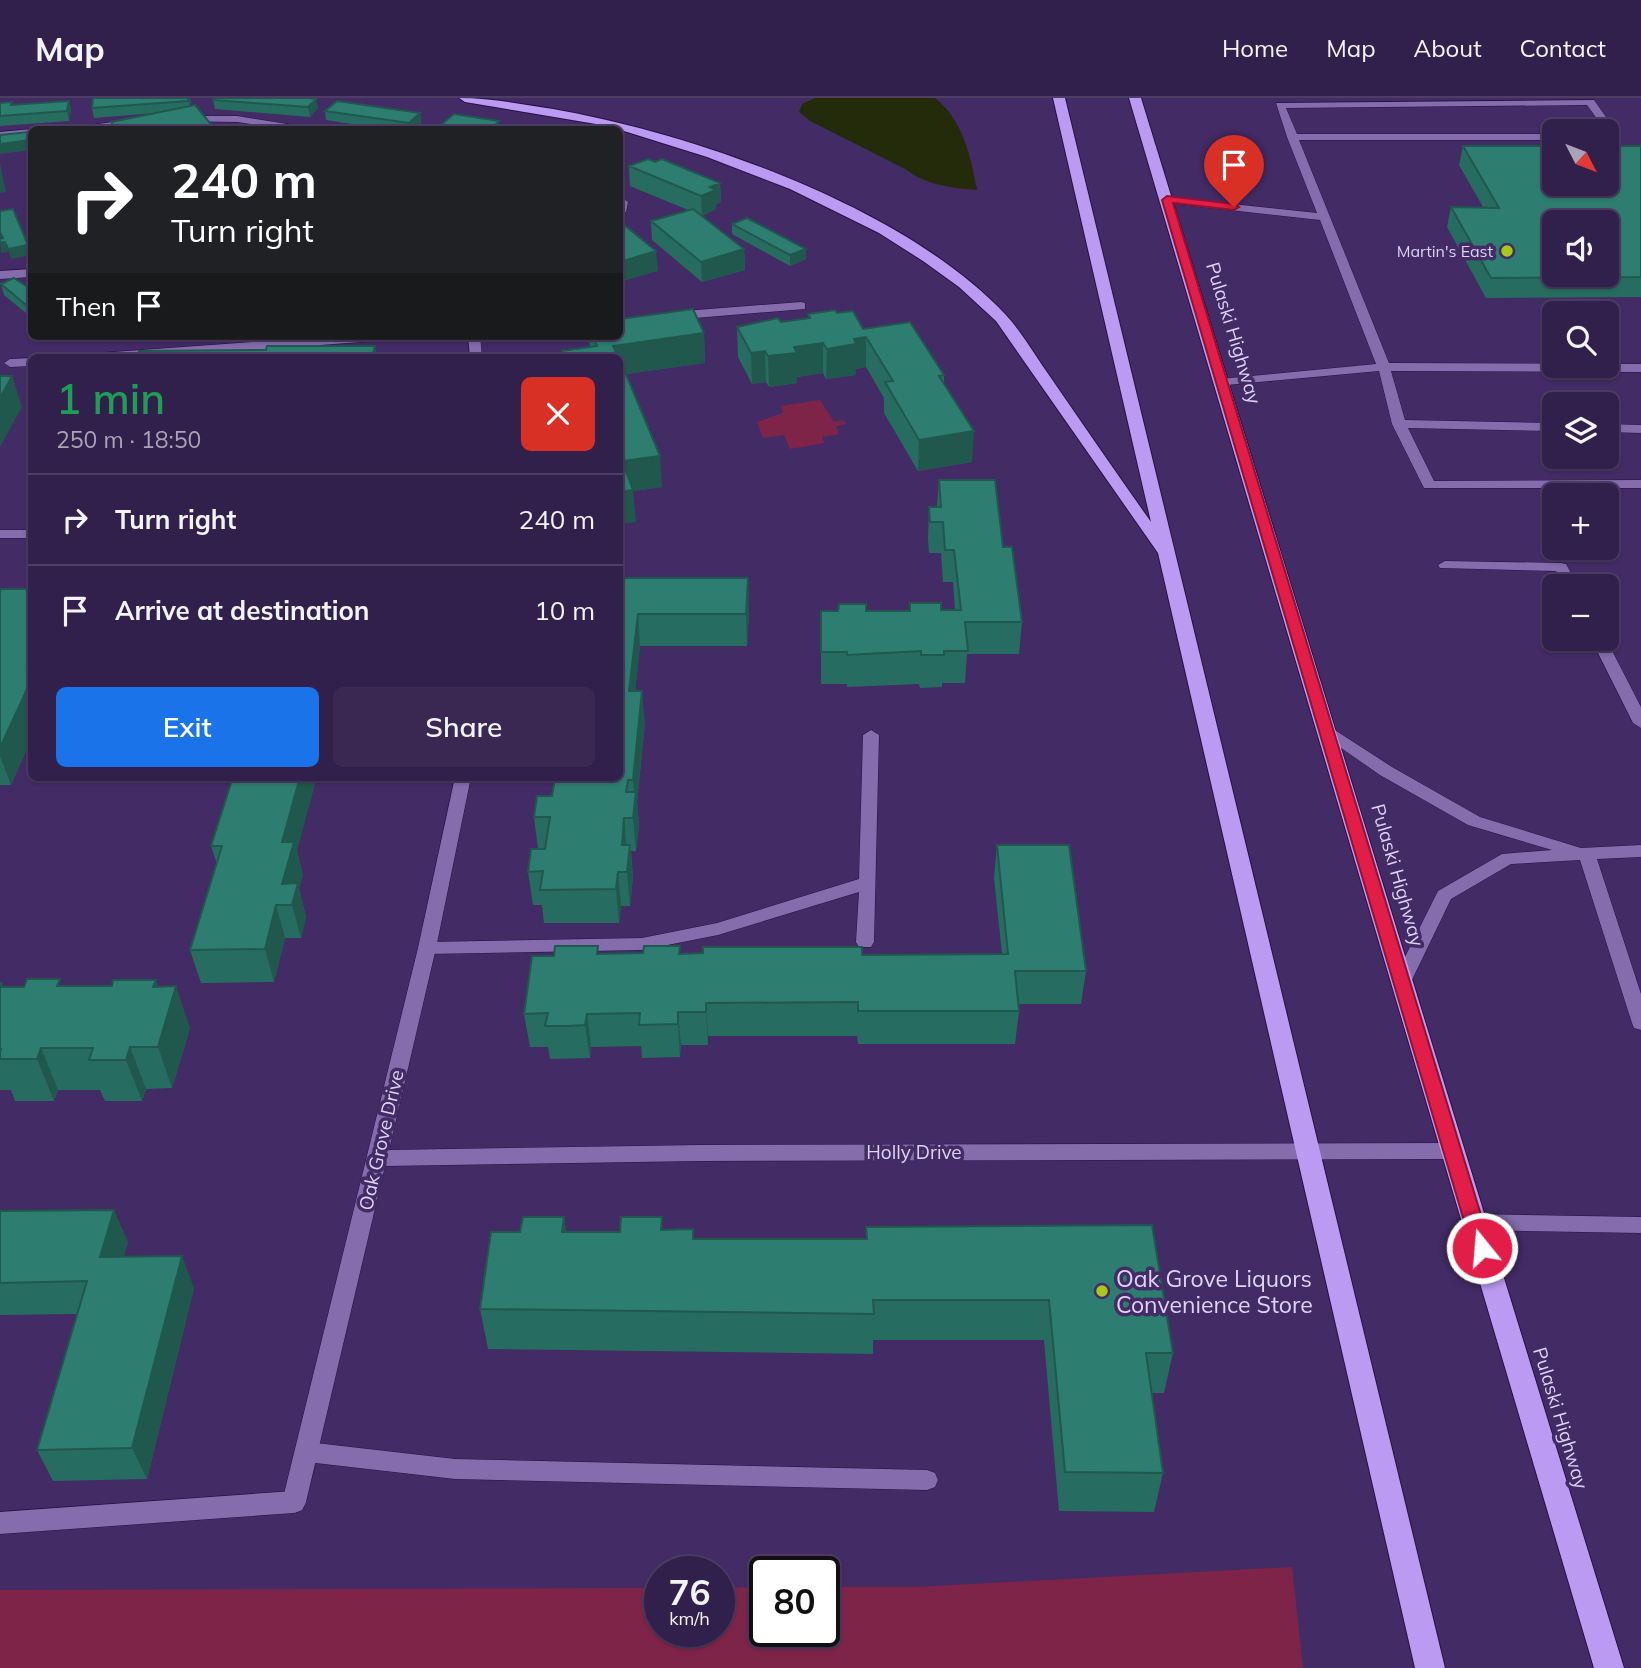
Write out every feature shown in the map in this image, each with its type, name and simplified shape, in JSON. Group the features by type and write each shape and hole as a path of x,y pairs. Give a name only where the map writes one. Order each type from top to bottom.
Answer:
{"highway":[{"path":"466,98 620,126"},
{"path":"1059,98 1430,1668"},
{"name":"Pulaski Highway","path":"1135,98 1609,1668"},
{"path":"623,127 712,154 795,186 884,230 964,284 1001,318 1169,561"}],"street":[{"path":"1602,119 1590,102 1280,106 1384,367 1399,424 1429,485 1641,484"},
{"path":"177,120 237,119 290,126"},
{"path":"96,126 141,122"},
{"path":"0,135 28,132"},
{"path":"1292,137 1542,137"},
{"path":"1167,200 1324,217"},
{"path":"0,275 28,273"},
{"path":"661,316 801,306"},
{"path":"141,354 334,340"},
{"path":"10,363 28,362"},
{"path":"1221,383 1384,367 1641,368"},
{"path":"1399,424 1542,427"},
{"path":"1619,428 1641,429"},
{"path":"0,534 28,534"},
{"path":"1445,565 1561,567 1565,574"},
{"path":"1604,651 1641,723"},
{"path":"1327,730 1386,771 1474,821 1587,854"},
{"path":"864,942 871,735"},
{"name":"Oak Grove Drive","path":"0,1523 295,1502 427,948 462,781"},
{"path":"1402,981 1444,895 1508,858 1641,851"},
{"path":"1587,854 1641,1023"},
{"path":"427,948 642,944 718,929 868,883"},
{"name":"Holly Drive","path":"376,1158 714,1153 1451,1151"},
{"path":"1474,1222 1641,1225"},
{"path":"307,1452 455,1469 927,1480"}],"shaded area":[{"path":"815,98 935,98 953,117 959,128 977,190 948,187 921,179 810,121 799,112 802,104"},
{"path":"820,400 834,422 843,420 846,424 836,426 839,434 822,437 824,443 790,449 784,435 763,438 757,422 783,413 781,406"},
{"path":"1292,1567 1303,1668 0,1668 0,1590 644,1588 644,1647 735,1647 735,1588 749,1587 749,1647 840,1647 840,1587 917,1587"}],"building":[{"path":"93,98 188,98 188,101 92,108"},
{"path":"316,99 308,107 213,100"},
{"path":"69,101 67,111 0,116 0,103 12,102 11,105"},
{"path":"337,101 420,113 409,123 325,111"},
{"path":"195,105 212,126 114,126 111,122"},
{"path":"454,114 499,121 494,126 440,126"},
{"path":"28,132 28,140 0,144 0,135"},
{"path":"1463,146 1542,146 1542,196 1619,196 1619,146 1641,146 1641,277 1619,277 1619,210 1542,210 1542,278 1491,278 1451,207 1499,208"},
{"path":"648,159 655,162 662,159 720,183 710,187 716,190 701,196 629,166"},
{"path":"13,209 28,245 8,249 5,242 0,243 3,238 0,232 0,211"},
{"path":"693,209 744,249 701,262 651,221"},
{"path":"747,218 806,249 790,255 732,224"},
{"path":"623,224 656,251 623,261"},
{"path":"14,278 28,285 28,307 1,284"},
{"path":"693,309 704,333 613,346 617,354 564,354 562,351 597,346 595,340 623,340 623,319"},
{"path":"835,310 837,313 853,311 863,329 910,322 944,375 939,376 974,431 919,440 885,382 893,381 866,337 854,339 856,344 827,349 823,343 794,347 797,353 768,356 765,351 751,353 737,327 778,318 781,322 810,318 808,314"},
{"path":"267,346 375,346 373,354 138,354 139,351 266,350"},
{"path":"623,367 660,456 623,461"},
{"path":"0,376 12,376 0,398"},
{"path":"623,464 633,490 623,492"},
{"path":"939,480 995,480 1003,547 1012,547 1022,622 965,622 968,651 944,651 944,655 921,655 921,651 847,655 847,652 821,652 821,611 838,611 839,604 866,604 866,611 910,611 910,603 941,603 941,610 961,610 954,550 945,550 943,522 930,522 929,507 941,507"},
{"path":"623,578 748,578 746,614 638,614 629,691 642,691 633,780 628,780 626,792 636,792 633,818 624,818 622,845 630,845 627,872 618,872 616,889 540,890 543,871 528,872 531,849 545,849 550,817 534,817 537,796 552,796 555,781 623,781"},
{"path":"1,589 28,589 28,687 0,748"},
{"path":"232,781 299,781 282,842 294,842 282,884 298,883 292,905 276,905 265,949 190,950 222,846 211,846"},
{"path":"997,845 1069,845 1086,971 1015,971 1019,1011 858,1011 858,1002 706,1003 706,1012 678,1012 678,1024 639,1025 640,1013 587,1014 585,1025 567,1026 545,1026 548,1013 524,1014 532,956 554,956 555,946 598,946 597,954 643,953 644,946 680,946 679,954 703,953 703,947 862,947 862,955 1008,954"},
{"path":"27,979 60,979 57,986 112,986 113,980 156,980 153,987 176,986 158,1047 130,1047 126,1060 89,1060 93,1048 41,1048 37,1059 0,1059 0,983 1,987 24,987"},
{"path":"114,1210 100,1257 182,1256 132,1448 37,1450 87,1281 0,1283 0,1211"},
{"path":"523,1217 564,1217 562,1232 620,1232 621,1217 662,1217 661,1230 693,1229 693,1239 867,1239 866,1227 1152,1225 1173,1353 1146,1353 1163,1473 1065,1472 1049,1300 873,1300 874,1314 480,1309 491,1232 520,1232"}],"place":[{"name":"Martin's East","path":"1507,251"},
{"name":"Oak Grove Liquors Convenience Store","path":"1102,1291"}],"route":[{"path":"1234,207 1167,200 1482,1248"}]}
